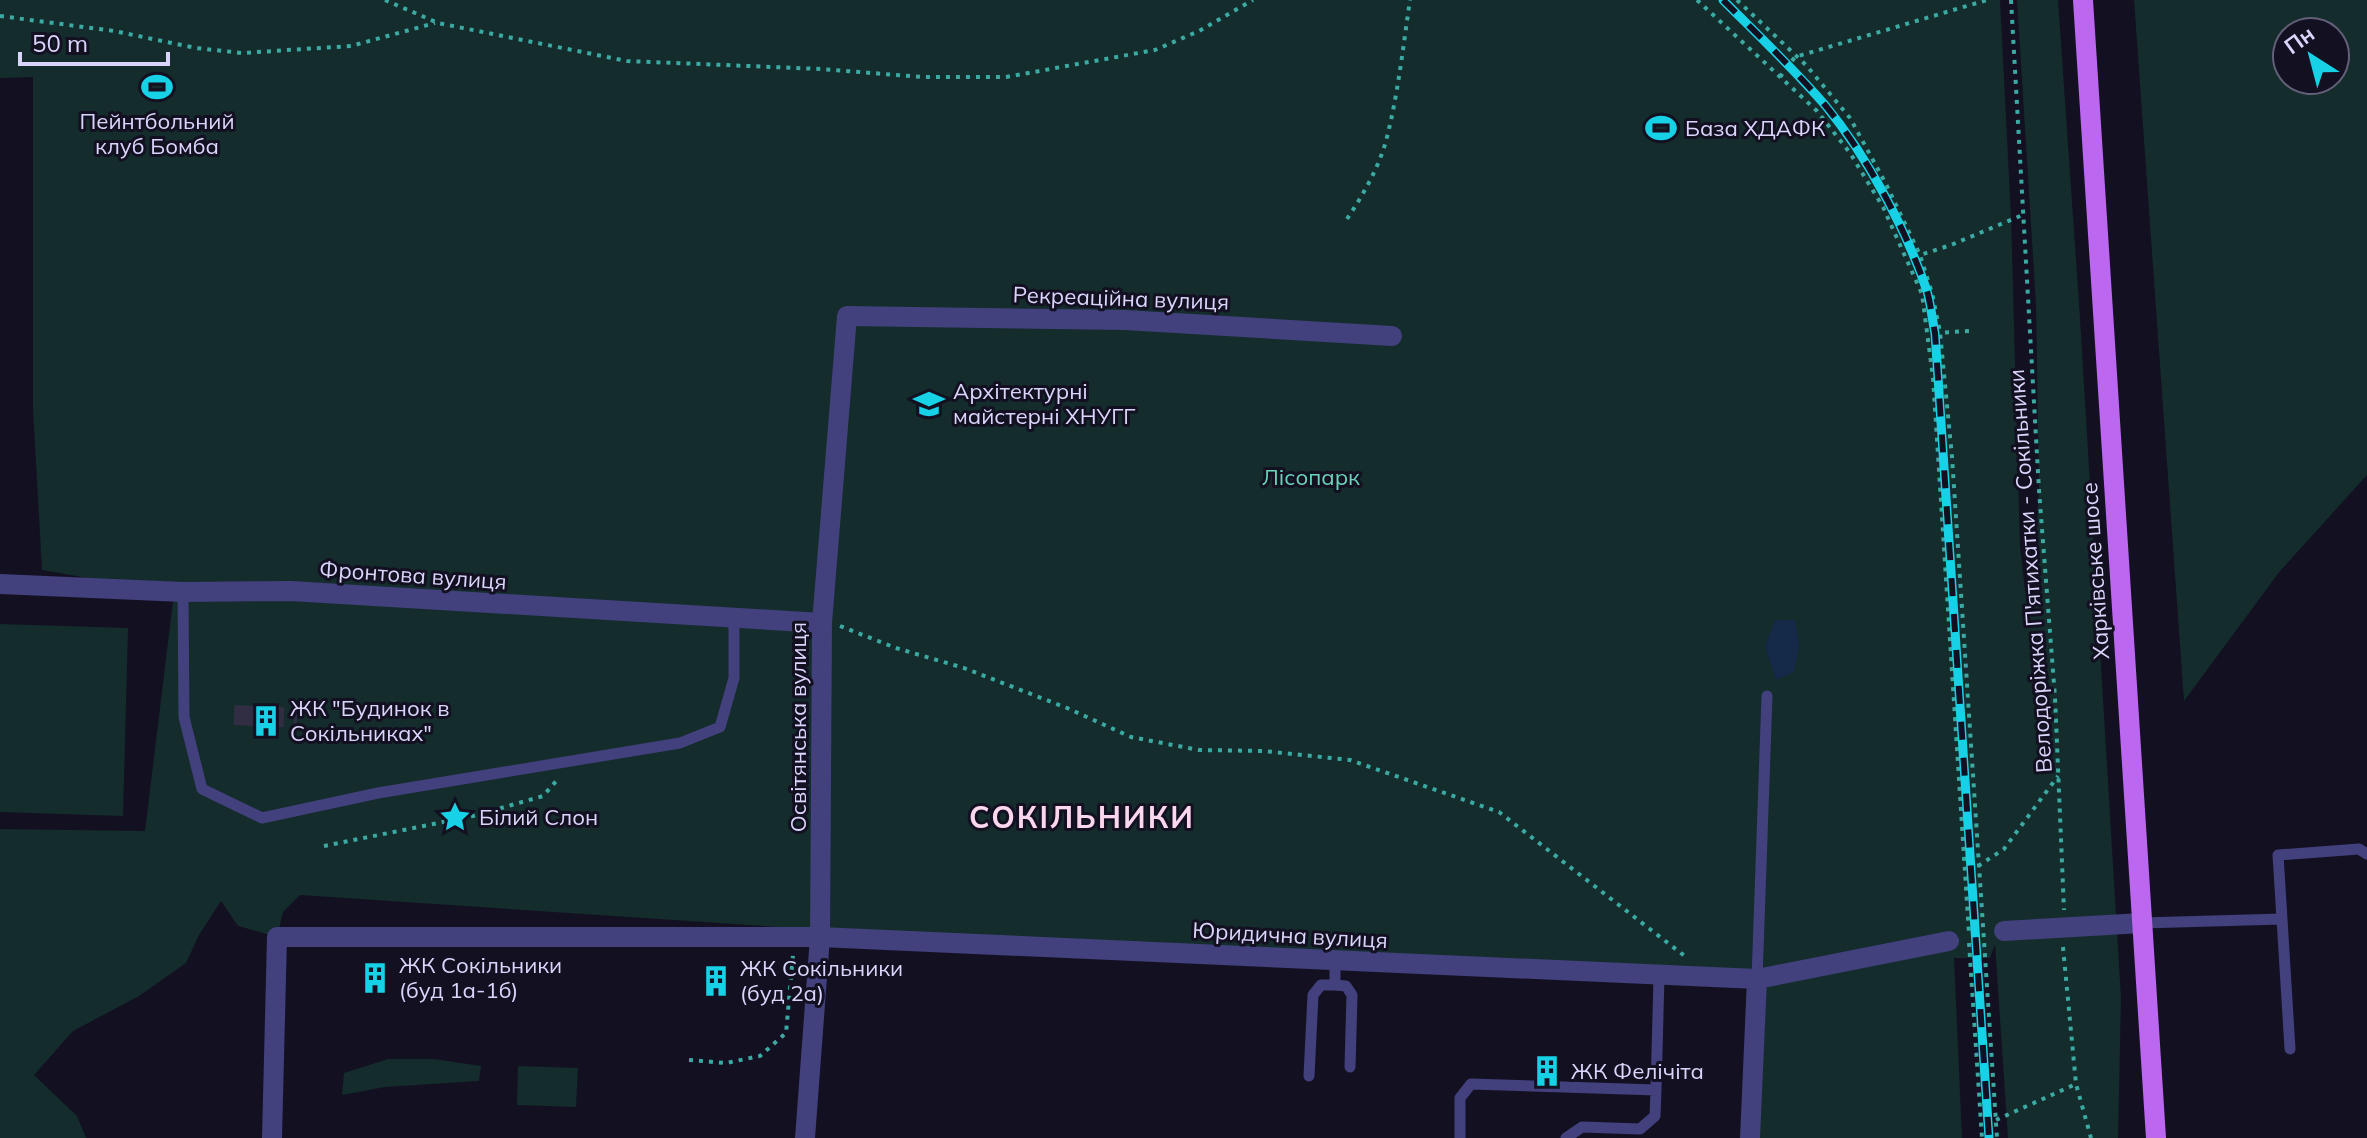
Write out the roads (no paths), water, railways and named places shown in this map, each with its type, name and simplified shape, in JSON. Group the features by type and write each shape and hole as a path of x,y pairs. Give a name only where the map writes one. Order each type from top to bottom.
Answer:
{"main road":[{"name":"Харківське шосе","path":"2083,0 2156,1138"}],"street":[{"name":"Рекреаційна вулиця","path":"847,316 1125,320 1392,336"},
{"name":"Освітянська вулиця","path":"805,1138 820,937 822,623 847,316"},
{"name":"Фронтова вулиця","path":"0,584 183,592 291,591 822,623"},
{"path":"2004,931 2142,923"},
{"name":"Юридична вулиця","path":"272,1138 277,937 820,937 1757,979 1949,941"},
{"path":"1750,1138 1757,979"}],"lane":[{"path":"183,592 184,717 202,789 262,818 378,793 680,743 720,727 734,678 734,619"},
{"path":"1757,979 1767,696"},
{"path":"2290,1049 2278,855 2359,849 2367,854"},
{"path":"2142,923 2282,919"},
{"path":"1335,961 1335,985"},
{"path":"1566,1138 1582,1127 1640,1129 1655,1116 1659,976"},
{"path":"1309,1076 1313,995 1321,985 1346,986 1352,995 1350,1067"},
{"path":"1460,1138 1460,1098 1471,1084 1656,1090"}],"water":[{"path":"1775,620 1795,620 1799,646 1794,672 1776,680 1765,647"}],"tunnel":[{"path":"234,715 297,718"}],"railway":[{"path":"1723,0 1813,91 1841,125 1897,218 1928,296 1935,333 1989,1138"}],"place":[{"name":"Пейнтбольний клуб Бомба","path":"157,87"},
{"name":"База ХДАФК","path":"1661,128"},
{"name":"Архітектурні майстерні ХНУГГ","path":"929,404"},
{"name":"ЖК \"Будинок в Сокільниках\"","path":"266,721"},
{"name":"Білий Слон","path":"455,817"},
{"name":"ЖК Сокільники (буд 1а-1б)","path":"375,978"},
{"name":"ЖК Сокільники (буд 2а)","path":"716,981"},
{"name":"ЖК Фелічіта","path":"1547,1071"}],"district":[{"name":"СОКІЛЬНИКИ","path":"1082,817"}],"park label":[{"name":"Лісопарк","path":"1311,477"}]}
